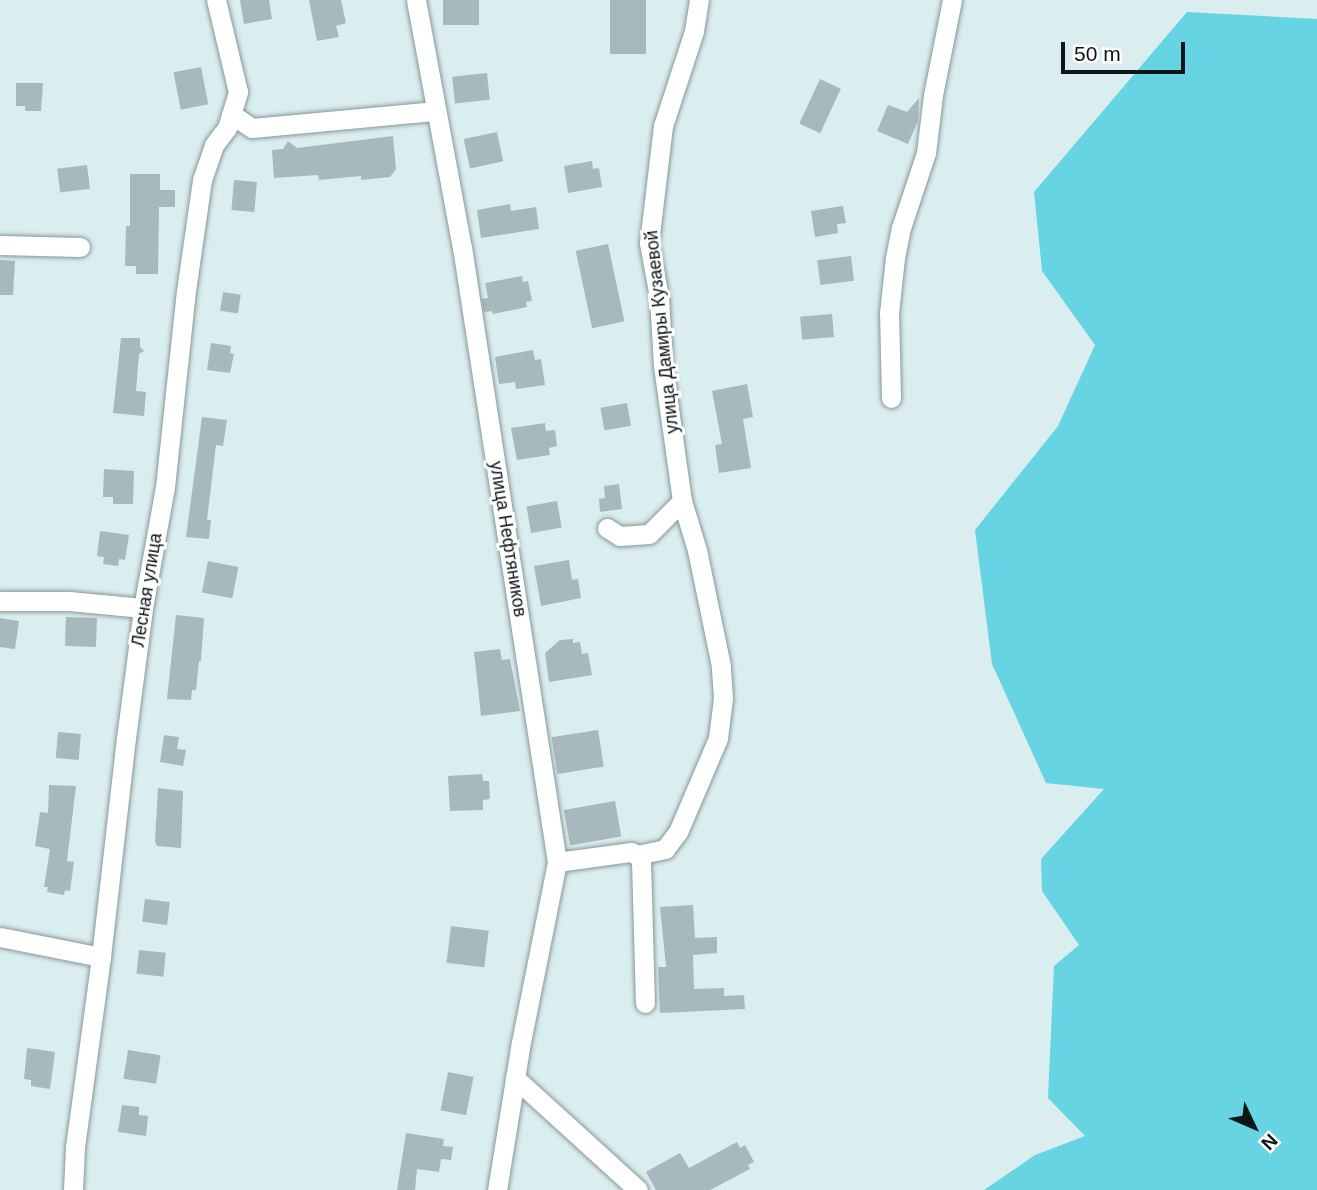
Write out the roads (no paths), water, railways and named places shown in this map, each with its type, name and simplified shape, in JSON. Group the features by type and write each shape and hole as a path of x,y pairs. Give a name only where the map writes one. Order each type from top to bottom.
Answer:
{"street":[{"name":"Лесная улица","path":"73,1190 75,1147 102,957 143,608 165,486 186,291 202,180 214,145 227,128 238,92 216,0"},
{"name":"улица Нефтяников","path":"416,0 486,398 557,862 515,1078 497,1190"},
{"name":"улица Дамиры Кузаевой","path":"637,856 664,849 678,832 718,738 723,698 721,666 697,550 682,501 663,366 659,297 649,243 663,126 694,31 699,0"},
{"path":"891,398 889,313 895,258 901,228 926,153 933,94 952,0"},
{"path":"231,114 252,128 436,111"},
{"path":"0,245 80,247"},
{"path":"607,528 620,536 649,534 682,501"},
{"path":"0,601 69,601 143,608"},
{"path":"557,862 631,852 641,861 645,1003"},
{"path":"0,937 102,957"},
{"path":"515,1078 638,1190"}]}
